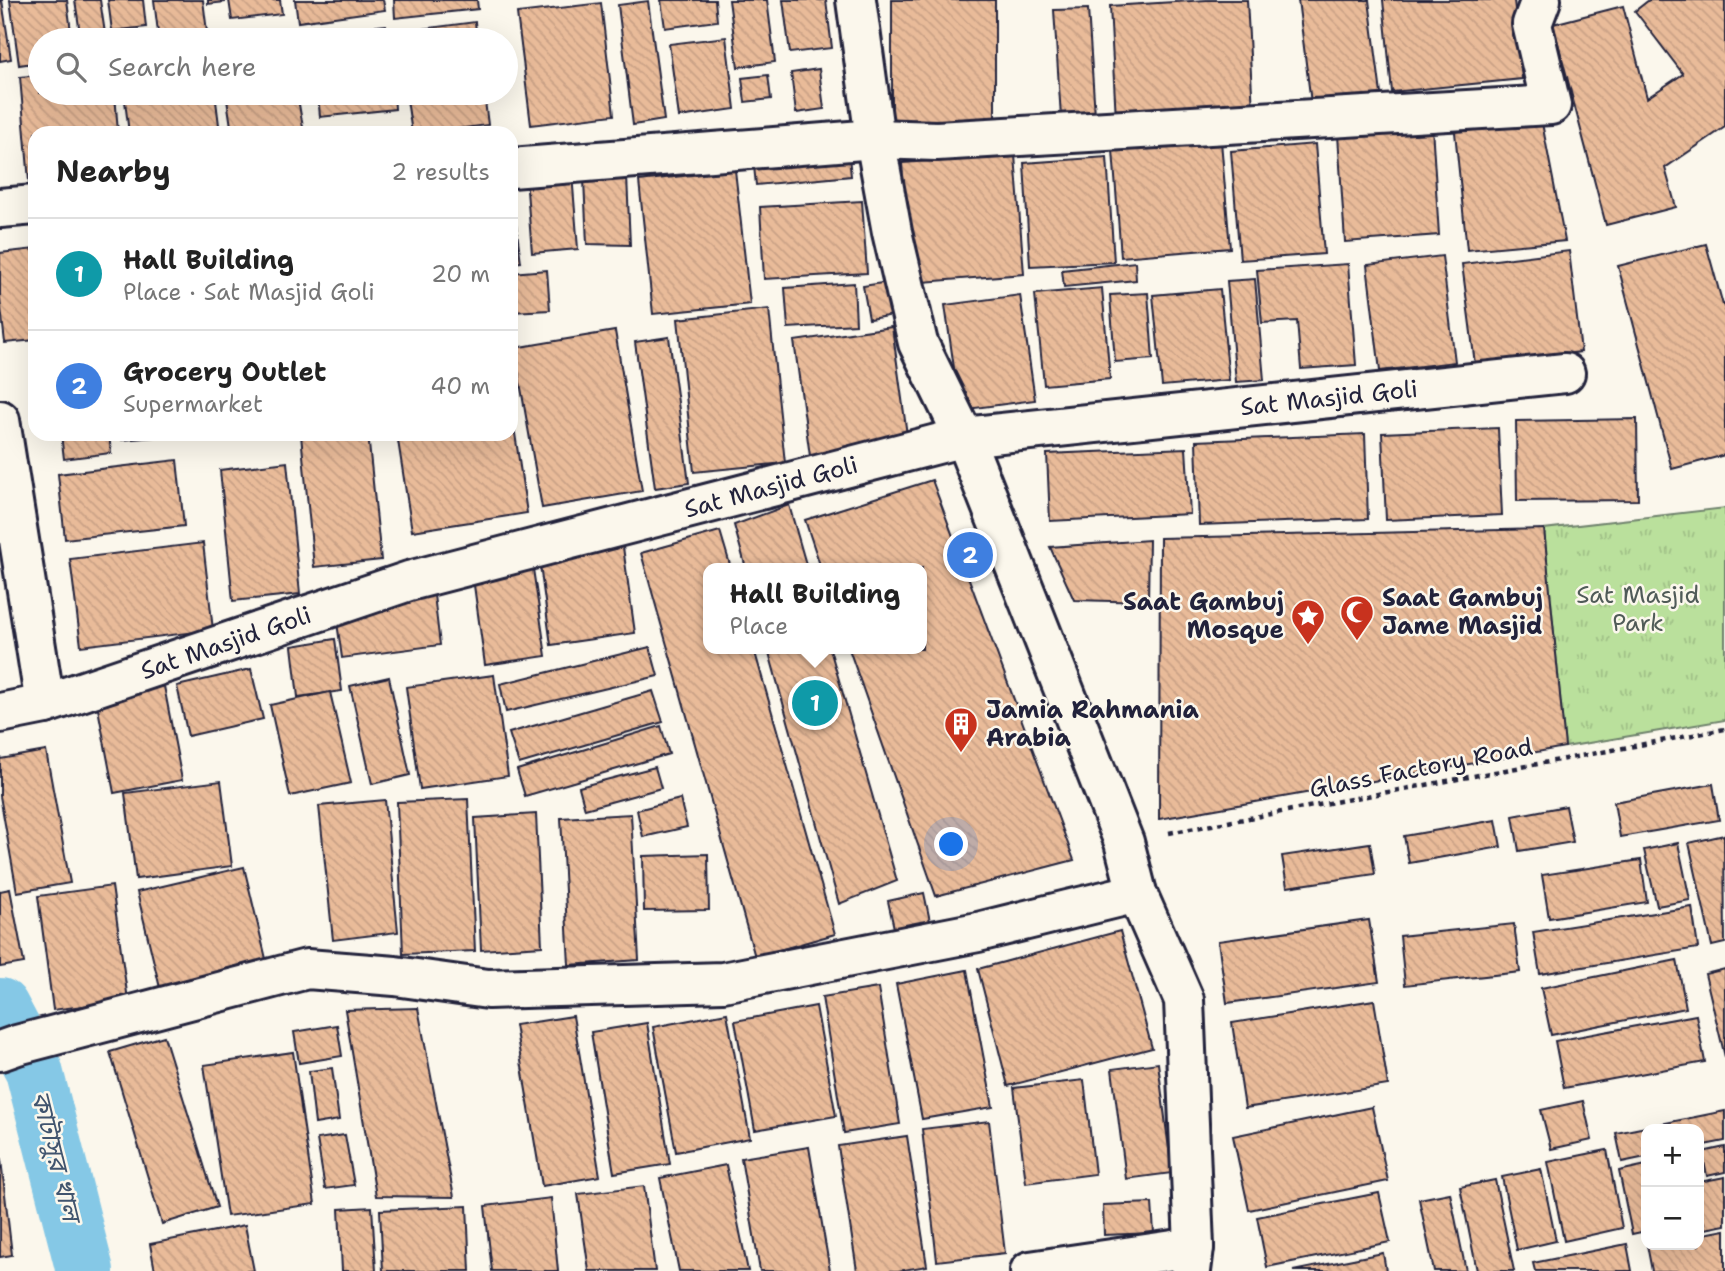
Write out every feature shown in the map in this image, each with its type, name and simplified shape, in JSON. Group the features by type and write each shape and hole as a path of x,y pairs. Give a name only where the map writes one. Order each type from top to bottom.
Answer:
{"street":[{"path":"856,0 875,139 892,232 918,343 964,437 1124,842 1137,893 1184,1000 1192,1259 1030,1271"},
{"path":"518,167 875,139 937,141 1551,105 1532,24 1541,0"},
{"path":"0,208 28,206"},
{"name":"Sat Masjid Goli","path":"0,713 45,704 409,581 964,437 1565,373"},
{"path":"0,420 45,704"},
{"path":"8,1048 307,969 395,976 488,989 723,982 978,932 1137,893"}],"path":[{"name":"Glass Factory Road","path":"1124,842 1725,729"}],"green space":[{"name":"Sat Masjid Park","path":"1725,508 1725,720 1565,747 1544,529"}],"building":[{"path":"0,0 11,59 0,61"},
{"path":"10,0 67,0 70,28 28,28 28,64 19,65"},
{"path":"75,0 100,0 104,28 79,28"},
{"path":"108,0 143,0 146,27 112,28"},
{"path":"154,0 203,0 206,28 158,28"},
{"path":"208,0 225,0 225,2 208,4"},
{"path":"229,0 280,0 282,14 232,20"},
{"path":"295,0 383,0 385,10 298,22"},
{"path":"394,0 477,0 478,9 395,18"},
{"path":"661,0 715,0 717,21 665,28"},
{"path":"729,0 767,0 775,62 738,67"},
{"path":"783,0 826,0 832,48 790,53"},
{"path":"892,0 995,0 995,125 892,125"},
{"path":"1247,0 1253,111 1116,119 1110,6"},
{"path":"1298,0 1369,0 1381,94 1311,103"},
{"path":"1383,0 1514,0 1522,79 1392,92"},
{"path":"1649,0 1725,0 1725,127 1665,168 1676,207 1606,225 1553,24 1623,6 1647,98 1683,74 1635,11"},
{"path":"648,1 664,120 633,125 618,5"},
{"path":"601,3 614,115 531,125 517,13"},
{"path":"1088,9 1095,115 1061,117 1054,10"},
{"path":"475,22 476,28 429,28"},
{"path":"386,25 386,28 358,28"},
{"path":"726,37 735,109 679,117 669,44"},
{"path":"819,69 824,109 796,113 791,73"},
{"path":"768,75 771,99 745,102 742,78"},
{"path":"28,76 28,105 116,105 117,126 28,126 28,170 20,77"},
{"path":"126,105 216,105 219,126 128,126"},
{"path":"228,105 299,105 303,126 231,126"},
{"path":"319,105 395,105 395,109 320,117"},
{"path":"408,105 486,105 488,125 411,126"},
{"path":"1542,123 1565,241 1467,250 1455,132"},
{"path":"1432,127 1439,235 1345,242 1338,135"},
{"path":"1221,141 1230,248 1121,257 1113,150"},
{"path":"1315,144 1324,254 1240,260 1231,151"},
{"path":"848,147 851,176 756,185 753,157"},
{"path":"1015,155 1024,274 910,283 902,163"},
{"path":"1107,157 1114,262 1030,266 1024,163"},
{"path":"735,170 750,304 653,314 639,181"},
{"path":"572,174 578,249 532,253 526,178"},
{"path":"627,176 630,245 587,244 584,180"},
{"path":"862,201 867,273 764,279 760,207"},
{"path":"518,240 521,262 518,262"},
{"path":"1706,244 1723,305 1725,304 1725,455 1672,469 1618,266"},
{"path":"28,250 28,341 5,343 0,299 0,253"},
{"path":"1569,251 1581,352 1475,364 1462,264"},
{"path":"1442,256 1455,362 1380,371 1367,265"},
{"path":"1135,262 1136,280 1064,287 1062,270"},
{"path":"1348,264 1356,365 1301,369 1297,321 1262,323 1257,270"},
{"path":"547,270 550,310 518,312 518,272"},
{"path":"1255,279 1264,380 1236,382 1227,281"},
{"path":"895,281 900,314 869,319 863,286"},
{"path":"854,283 856,324 788,328 785,288"},
{"path":"1102,288 1110,379 1044,385 1035,294"},
{"path":"1220,289 1229,380 1162,386 1153,295"},
{"path":"1148,293 1153,359 1115,362 1110,295"},
{"path":"1020,295 1035,400 960,410 945,305"},
{"path":"769,309 785,463 694,472 678,319"},
{"path":"892,327 908,442 810,456 794,341"},
{"path":"615,331 642,491 542,508 518,371 518,347"},
{"path":"669,337 689,483 655,488 635,342"},
{"path":"1637,419 1638,500 1517,501 1516,421"},
{"path":"1498,428 1502,515 1386,520 1382,433"},
{"path":"1365,434 1368,519 1199,525 1196,441"},
{"path":"62,441 110,441 111,453 64,459"},
{"path":"302,441 369,441 381,560 314,567"},
{"path":"398,441 516,441 527,513 412,531"},
{"path":"1186,448 1190,514 1050,521 1047,454"},
{"path":"177,460 184,526 65,539 58,474"},
{"path":"287,462 300,594 233,601 220,470"},
{"name":"Jamia Rahmania Arabia","path":"932,480 1074,860 936,896 851,654 927,654 927,563 819,563 805,520"},
{"path":"789,505 806,563 745,563 734,525"},
{"name":"Saat Gambuj Jame Masjid","path":"1544,529 1565,747 1159,819 1160,538"},
{"path":"720,531 730,563 703,563 703,654 755,654 835,934 755,957 641,553"},
{"path":"1149,540 1148,602 1074,600 1050,547"},
{"path":"203,543 213,630 81,646 70,559"},
{"path":"623,547 635,633 551,645 539,558"},
{"path":"533,569 546,656 485,665 473,578"},
{"path":"434,595 440,645 342,658 335,608"},
{"path":"335,639 342,691 298,697 292,646"},
{"path":"650,647 658,676 506,712 500,684"},
{"path":"769,654 831,654 897,881 839,904"},
{"path":"251,669 263,719 188,736 177,686"},
{"path":"494,675 508,776 420,789 406,687"},
{"path":"389,677 410,775 372,784 350,686"},
{"path":"164,686 182,780 114,793 96,698"},
{"path":"653,691 663,722 519,764 509,733"},
{"path":"330,692 351,783 290,796 270,705"},
{"path":"661,726 669,754 525,796 517,770"},
{"path":"46,751 70,883 17,892 0,796 0,759"},
{"path":"655,767 661,788 585,809 579,787"},
{"path":"221,781 232,866 136,879 125,793"},
{"path":"1713,784 1719,820 1620,837 1614,802"},
{"path":"468,799 475,951 403,954 397,802"},
{"path":"680,799 687,827 643,837 637,810"},
{"path":"385,800 398,932 333,940 319,806"},
{"path":"1566,806 1573,842 1519,851 1513,816"},
{"path":"536,814 542,946 481,950 475,818"},
{"path":"631,814 639,960 569,965 561,818"},
{"path":"1496,820 1501,847 1409,863 1404,836"},
{"path":"1724,835 1725,943 1712,946 1689,843"},
{"path":"1370,843 1375,874 1287,887 1282,856"},
{"path":"1678,843 1690,900 1657,906 1644,850"},
{"path":"708,854 709,910 644,911 643,856"},
{"path":"1641,860 1647,902 1549,918 1542,875"},
{"path":"244,867 267,963 160,988 137,892"},
{"path":"112,886 128,1000 53,1010 38,896"},
{"path":"10,889 24,963 0,967 0,891"},
{"path":"924,893 930,921 894,928 888,901"},
{"path":"1692,907 1698,948 1540,974 1533,932"},
{"path":"1369,920 1379,982 1227,1003 1218,941"},
{"path":"1514,924 1520,972 1405,985 1400,936"},
{"path":"1120,931 1152,1048 1008,1086 978,969"},
{"path":"1677,960 1686,1008 1551,1035 1541,988"},
{"path":"1725,969 1725,1057 1705,974"},
{"path":"967,970 993,1107 922,1119 896,984"},
{"path":"878,988 900,1124 844,1133 822,997"},
{"path":"1374,1000 1388,1085 1245,1108 1232,1023"},
{"path":"816,1006 836,1116 755,1130 735,1021"},
{"path":"418,1008 454,1197 376,1196 345,1010"},
{"path":"727,1013 750,1138 676,1152 653,1027"},
{"path":"1696,1015 1705,1062 1564,1088 1555,1041"},
{"path":"573,1016 600,1176 542,1186 515,1025"},
{"path":"647,1023 670,1164 614,1173 591,1032"},
{"path":"337,1025 342,1056 299,1063 294,1032"},
{"path":"164,1036 217,1207 162,1224 110,1052"},
{"path":"293,1052 315,1204 227,1216 204,1065"},
{"path":"1158,1063 1172,1173 1126,1179 1112,1069"},
{"path":"332,1068 339,1120 315,1124 309,1071"},
{"path":"1084,1080 1095,1174 1026,1183 1014,1088"},
{"path":"1583,1101 1592,1140 1551,1149 1541,1110"},
{"path":"1372,1107 1388,1181 1249,1210 1233,1136"},
{"path":"1725,1111 1725,1141 1704,1145 1704,1124 1661,1124"},
{"path":"989,1121 1005,1253 937,1261 922,1129"},
{"path":"1641,1128 1641,1158 1622,1162 1616,1133"},
{"path":"345,1135 354,1185 325,1189 317,1139"},
{"path":"907,1136 927,1266 898,1271 857,1271 838,1146"},
{"path":"809,1147 830,1271 760,1271 741,1158"},
{"path":"1725,1147 1725,1172 1707,1176 1704,1152"},
{"path":"1607,1150 1622,1228 1564,1241 1548,1162"},
{"path":"0,1151 12,1255 0,1257"},
{"path":"726,1165 748,1271 679,1271 660,1178"},
{"path":"1641,1166 1641,1232 1632,1234 1619,1171"},
{"path":"1541,1169 1556,1241 1517,1250 1502,1177"},
{"path":"1725,1177 1725,1225 1705,1229 1704,1181"},
{"path":"1495,1180 1514,1271 1477,1271 1460,1187"},
{"path":"644,1186 655,1271 589,1271 578,1194"},
{"path":"1379,1193 1390,1242 1267,1267 1257,1217"},
{"path":"1450,1193 1466,1271 1434,1271 1419,1199"},
{"path":"551,1198 558,1271 492,1271 485,1206"},
{"path":"1152,1203 1154,1233 1104,1235 1103,1205"},
{"path":"467,1206 470,1271 383,1271 380,1210"},
{"path":"372,1207 376,1271 342,1271 339,1209"},
{"path":"245,1225 254,1271 155,1271 150,1244"},
{"path":"1725,1230 1725,1271 1652,1271 1648,1250 1704,1250 1704,1234"},
{"path":"1627,1244 1632,1271 1535,1271 1533,1263"},
{"path":"1383,1253 1386,1271 1293,1271"}],"waterway":[{"name":"কাটাসুর খাল","path":"0,1007 34,1071 85,1271"}],"place":[{"name":"Grocery Outlet","path":"970,555"},
{"name":"Saat Gambuj Jame Masjid","path":"1357,642"},
{"name":"Saat Gambuj Mosque","path":"1308,646"},
{"name":"Hall Building","path":"815,703"},
{"name":"Jamia Rahmania Arabia","path":"961,754"}]}
